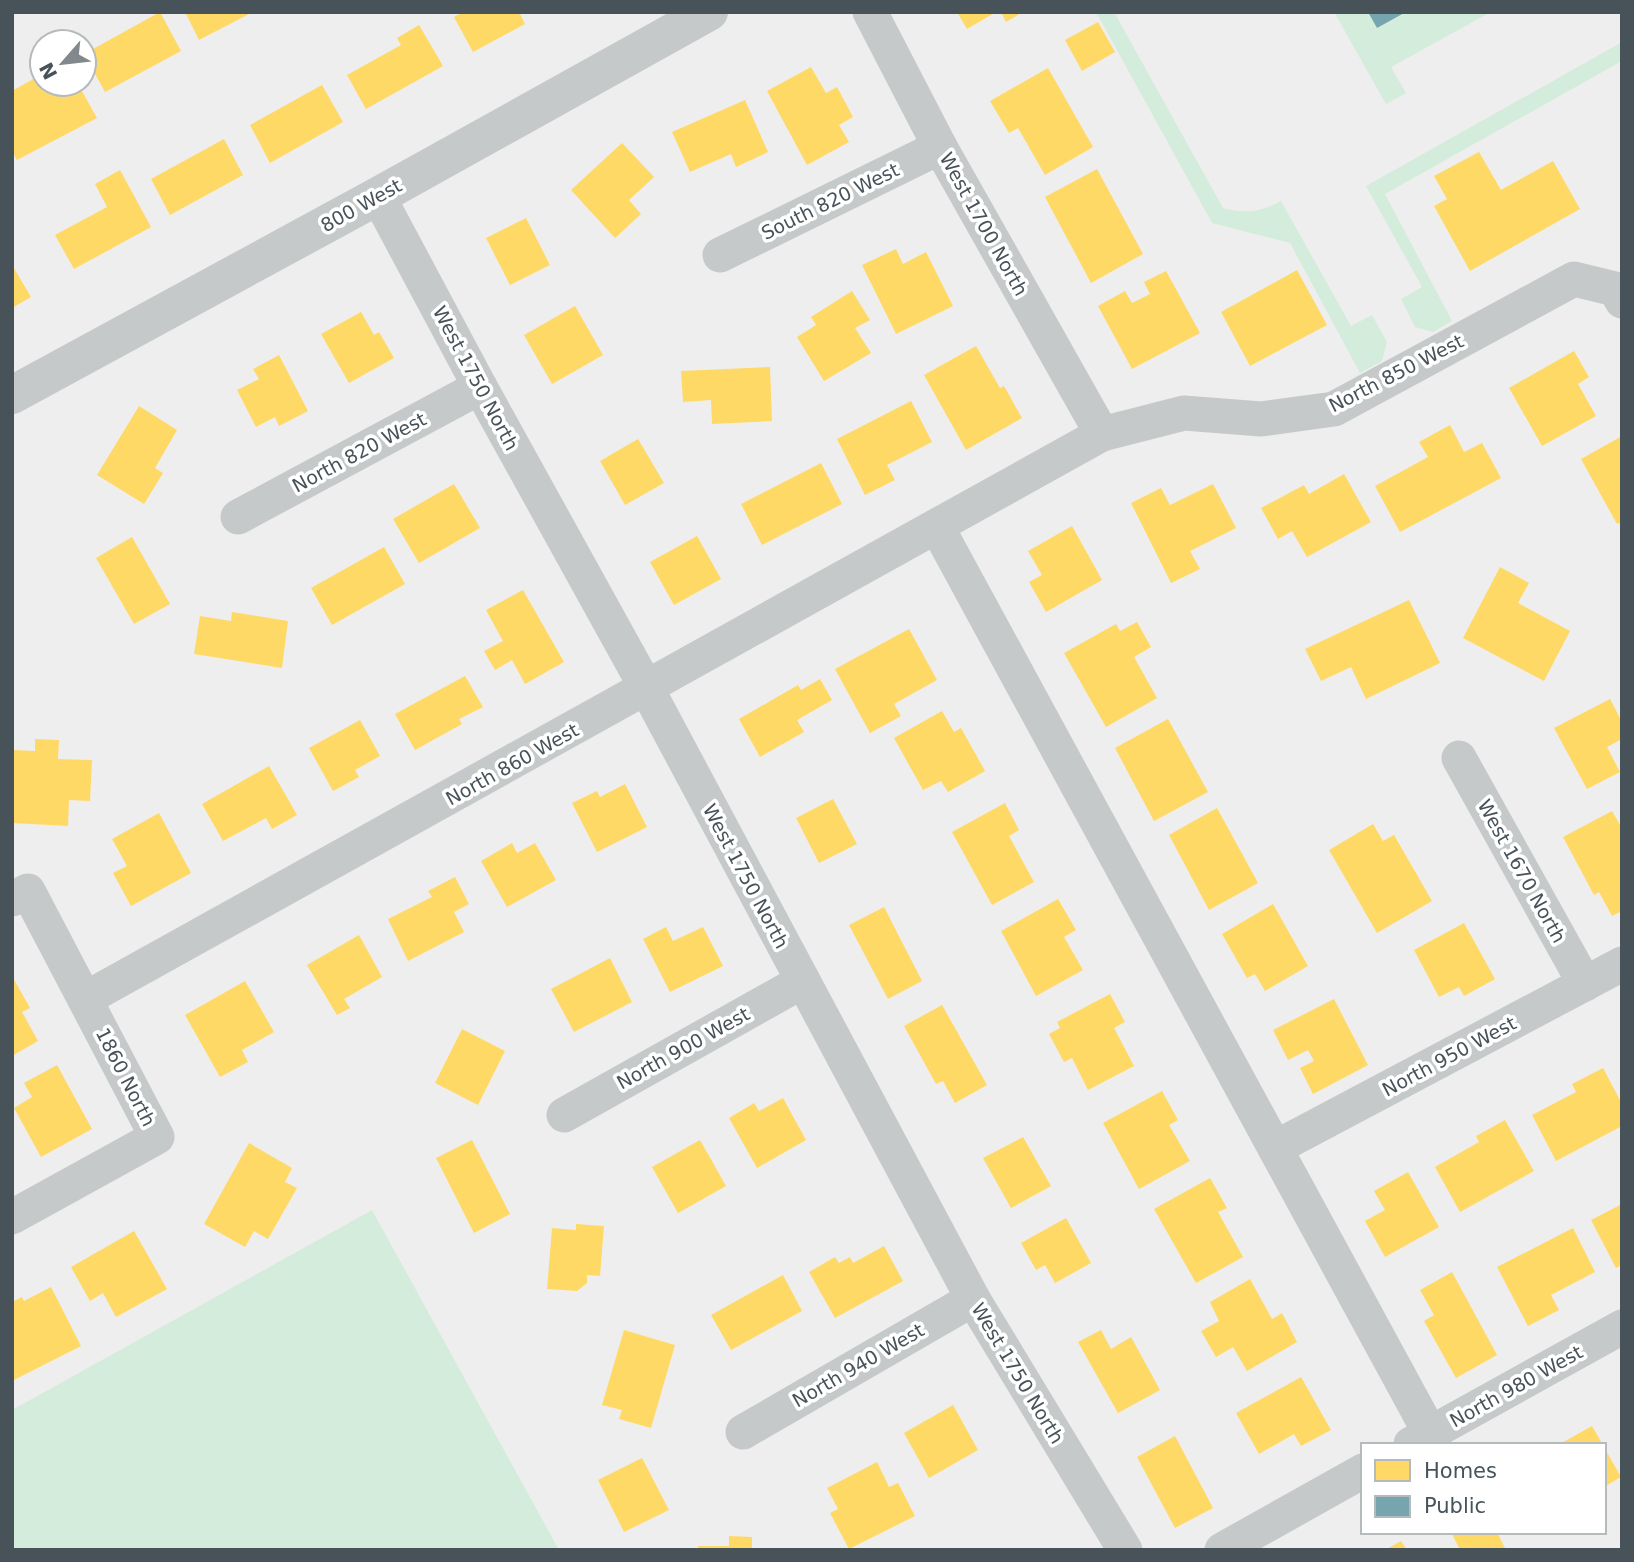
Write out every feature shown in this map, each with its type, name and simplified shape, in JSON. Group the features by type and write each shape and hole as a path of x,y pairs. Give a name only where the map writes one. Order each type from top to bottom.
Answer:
{"street":[{"name":"800 West","path":"12,394 378,196 709,12"},
{"name":"West 1700 North","path":"870,12 940,147 1102,434"},
{"name":"South 820 West","path":"720,254 940,147"},
{"name":"West 1750 North","path":"378,196 647,689 973,1299 1125,1550"},
{"name":"North 850 West","path":"937,527 1102,434 1184,413 1261,419 1334,409 1574,279 1618,295"},
{"name":"North 820 West","path":"238,517 480,387"},
{"name":"North 860 West","path":"85,999 937,527"},
{"path":"937,527 1275,1148 1420,1439"},
{"name":"West 1670 North","path":"1459,758 1585,984"},
{"name":"1860 North","path":"12,900 28,891 157,1137 15,1216"},
{"name":"North 950 West","path":"1275,1148 1622,964"},
{"name":"North 900 West","path":"564,1115 803,981"},
{"name":"North 940 West","path":"743,1432 973,1299"},
{"name":"North 980 West","path":"1420,1439 1622,1326"},
{"path":"1222,1550 1361,1472"}],"green space":[{"path":"1096,12 1114,12 1223,208 1253,211 1281,201 1351,326 1372,315 1387,342 1382,361 1360,373 1290,243 1212,223"},
{"path":"1334,12 1368,12 1377,28 1406,12 1491,12 1391,67 1406,93 1386,104"},
{"path":"1622,42 1622,61 1385,194 1452,321 1433,332 1415,327 1401,299 1422,287 1366,186"},
{"path":"372,1210 559,1550 12,1550 12,1410"}],"building: Homes":[{"path":"160,12 181,51 105,92 98,79 98,46"},
{"path":"185,12 253,12 199,40"},
{"path":"463,12 519,12 525,24 473,52 454,17"},
{"path":"957,12 996,12 967,29"},
{"path":"1001,12 1023,12 1006,22"},
{"path":"1098,22 1115,52 1082,71 1065,40"},
{"path":"419,25 443,66 366,109 347,75 401,45 397,38"},
{"path":"811,67 826,93 837,87 853,117 839,125 849,142 807,165 767,91"},
{"path":"1048,68 1093,147 1045,175 1018,128 1009,133 990,101"},
{"path":"28,82 28,98 86,98 97,118 17,160 12,151 12,91"},
{"path":"322,85 343,122 270,163 250,125"},
{"path":"745,100 768,152 736,167 731,154 690,172 672,132"},
{"path":"224,139 243,175 170,215 151,179"},
{"path":"622,143 654,177 629,200 641,214 615,238 571,190"},
{"path":"1479,152 1501,190 1553,161 1580,209 1470,271 1434,206 1447,199 1434,176"},
{"path":"1097,169 1143,254 1091,283 1045,197"},
{"path":"120,170 151,227 74,269 55,235 107,207 95,184"},
{"path":"526,218 550,265 510,285 486,238"},
{"path":"896,249 903,264 926,252 953,306 896,334 862,265"},
{"path":"12,265 31,297 12,308"},
{"path":"1297,270 1327,325 1250,366 1221,312"},
{"path":"1166,271 1200,333 1132,369 1098,306 1125,291 1132,303 1150,294 1144,282"},
{"path":"852,291 870,320 855,328 871,353 824,381 797,337 816,325 811,317"},
{"path":"575,306 603,355 552,384 524,335"},
{"path":"361,312 374,335 379,332 394,358 349,383 321,334"},
{"path":"976,346 1000,388 1004,386 1022,418 966,450 924,375"},
{"path":"1574,351 1589,377 1578,384 1596,416 1542,446 1509,388"},
{"path":"279,355 308,411 279,426 275,417 256,427 237,390 259,379 253,369"},
{"path":"770,367 772,421 712,424 711,400 683,402 681,371"},
{"path":"911,401 932,442 887,465 895,480 865,495 837,439"},
{"path":"139,406 177,430 155,468 163,473 144,504 97,475"},
{"path":"1450,425 1464,452 1482,443 1501,478 1400,532 1375,486 1428,457 1419,442"},
{"path":"1622,436 1622,522 1617,524 1581,459"},
{"path":"638,439 664,483 625,505 600,461"},
{"path":"821,463 842,504 762,545 741,504"},
{"path":"1344,474 1371,522 1307,557 1292,531 1278,539 1261,508 1304,485 1309,494"},
{"path":"454,484 480,528 419,563 393,519"},
{"path":"1213,484 1236,528 1190,551 1200,569 1171,583 1131,503 1161,488 1170,505"},
{"path":"1072,526 1102,580 1046,612 1029,582 1042,575 1028,551"},
{"path":"697,536 721,579 674,605 650,562"},
{"path":"132,537 170,604 134,624 96,558"},
{"path":"384,547 405,584 332,625 311,588"},
{"path":"1500,567 1529,583 1518,603 1570,631 1544,681 1463,638"},
{"path":"523,590 564,662 525,684 512,660 495,670 484,651 503,641 486,610"},
{"path":"1409,600 1440,663 1366,699 1351,667 1321,681 1305,649"},
{"path":"232,612 288,621 282,668 194,654 200,616 231,621"},
{"path":"1137,622 1151,647 1134,657 1157,698 1106,727 1064,653 1116,624 1120,631"},
{"path":"909,629 937,680 894,704 901,716 870,733 835,669"},
{"path":"465,676 483,707 459,719 462,724 415,750 395,714"},
{"path":"820,679 832,700 797,720 804,732 760,757 739,719 798,685 801,690"},
{"path":"1610,699 1622,722 1622,739 1607,747 1620,772 1587,789 1554,728"},
{"path":"942,711 954,732 961,728 985,771 948,792 941,781 923,790 894,738"},
{"path":"1168,719 1208,792 1154,821 1115,748"},
{"path":"360,720 380,756 355,770 359,777 333,791 309,748"},
{"path":"35,739 59,740 58,759 92,760 90,801 69,800 68,826 12,823 13,750 35,751"},
{"path":"269,766 297,815 272,829 266,818 223,841 202,804"},
{"path":"625,784 647,827 597,852 572,803 597,791 600,797"},
{"path":"833,799 857,844 819,863 796,818"},
{"path":"1005,803 1019,830 1009,836 1034,882 992,905 952,832"},
{"path":"1217,808 1258,883 1209,910 1169,835"},
{"path":"1612,811 1622,828 1622,911 1612,916 1599,892 1594,895 1563,837"},
{"path":"159,813 191,873 131,906 113,873 127,866 112,839"},
{"path":"1373,824 1383,841 1394,835 1432,901 1377,933 1329,850"},
{"path":"512,843 517,853 535,843 556,880 507,907 481,861"},
{"path":"455,877 469,904 454,912 464,932 408,961 388,919 432,897 428,891"},
{"path":"1058,899 1076,930 1064,937 1083,970 1036,996 1001,931"},
{"path":"1273,904 1308,966 1265,991 1255,974 1247,978 1222,934"},
{"path":"884,907 922,981 888,999 849,925"},
{"path":"1464,923 1495,979 1464,996 1459,987 1439,997 1414,950"},
{"path":"666,927 673,941 703,927 723,966 670,992 643,939"},
{"path":"359,935 382,977 344,999 350,1008 337,1015 307,965"},
{"path":"610,958 632,1002 574,1032 551,989"},
{"path":"12,976 30,1008 22,1012 38,1041 12,1056"},
{"path":"245,981 274,1032 242,1050 248,1062 220,1077 185,1015"},
{"path":"1110,994 1125,1022 1114,1028 1134,1066 1088,1090 1072,1058 1064,1062 1049,1034 1060,1028 1057,1022"},
{"path":"1334,999 1368,1065 1313,1094 1300,1068 1314,1061 1308,1050 1288,1060 1273,1030"},
{"path":"942,1005 987,1085 955,1103 943,1081 936,1084 904,1026"},
{"path":"462,1029 505,1051 478,1105 435,1083"},
{"path":"57,1065 92,1129 41,1157 14,1108 32,1097 24,1083"},
{"path":"1603,1068 1622,1104 1622,1126 1556,1161 1532,1115 1576,1092 1572,1084"},
{"path":"1162,1091 1178,1120 1169,1125 1190,1161 1139,1189 1103,1123"},
{"path":"783,1098 806,1140 757,1168 729,1118 754,1103 759,1111"},
{"path":"1505,1120 1534,1171 1460,1212 1435,1167 1479,1142 1476,1136"},
{"path":"1023,1137 1051,1186 1011,1208 983,1158"},
{"path":"472,1140 510,1214 474,1233 436,1158"},
{"path":"700,1140 726,1186 678,1213 652,1167"},
{"path":"249,1143 292,1168 285,1182 297,1188 268,1239 254,1231 245,1247 204,1224"},
{"path":"1408,1172 1439,1227 1385,1257 1365,1221 1385,1210 1374,1191"},
{"path":"1210,1178 1227,1208 1218,1212 1243,1257 1196,1283 1154,1209"},
{"path":"1622,1204 1622,1265 1616,1268 1591,1220"},
{"path":"1066,1218 1091,1263 1055,1283 1045,1265 1036,1270 1021,1243"},
{"path":"576,1224 604,1226 600,1276 587,1275 587,1283 577,1291 547,1289 552,1228 576,1230"},
{"path":"1573,1228 1595,1272 1551,1295 1559,1310 1528,1326 1497,1267"},
{"path":"134,1231 167,1289 116,1317 103,1293 90,1301 71,1267"},
{"path":"884,1246 903,1281 835,1318 809,1272 835,1257 839,1263 850,1257 853,1263"},
{"path":"1452,1272 1497,1355 1456,1378 1424,1321 1434,1315 1420,1290"},
{"path":"783,1275 802,1311 731,1350 711,1315"},
{"path":"1250,1279 1272,1319 1282,1313 1297,1342 1247,1371 1233,1347 1216,1357 1201,1331 1219,1321 1210,1302"},
{"path":"51,1287 81,1346 12,1381 12,1302 22,1297 24,1301"},
{"path":"624,1330 675,1345 651,1428 619,1419 622,1410 602,1405"},
{"path":"1101,1330 1111,1349 1131,1337 1160,1390 1118,1413 1078,1342"},
{"path":"1301,1377 1331,1430 1301,1446 1294,1434 1259,1454 1236,1413"},
{"path":"953,1405 978,1450 929,1478 904,1433"},
{"path":"1592,1426 1602,1443 1562,1443"},
{"path":"1175,1436 1213,1508 1175,1528 1137,1457"},
{"path":"1606,1451 1621,1477 1606,1486"},
{"path":"642,1458 669,1510 624,1532 598,1480"},
{"path":"877,1462 889,1487 898,1483 915,1516 849,1549 830,1513 838,1509 827,1488"},
{"path":"1452,1534 1498,1534 1506,1550 1460,1550"},
{"path":"729,1536 752,1537 752,1550 698,1550 698,1546 729,1546"},
{"path":"1401,1541 1407,1550 1385,1550"}],"building: Public":[{"path":"1368,12 1406,12 1377,28"}]}
